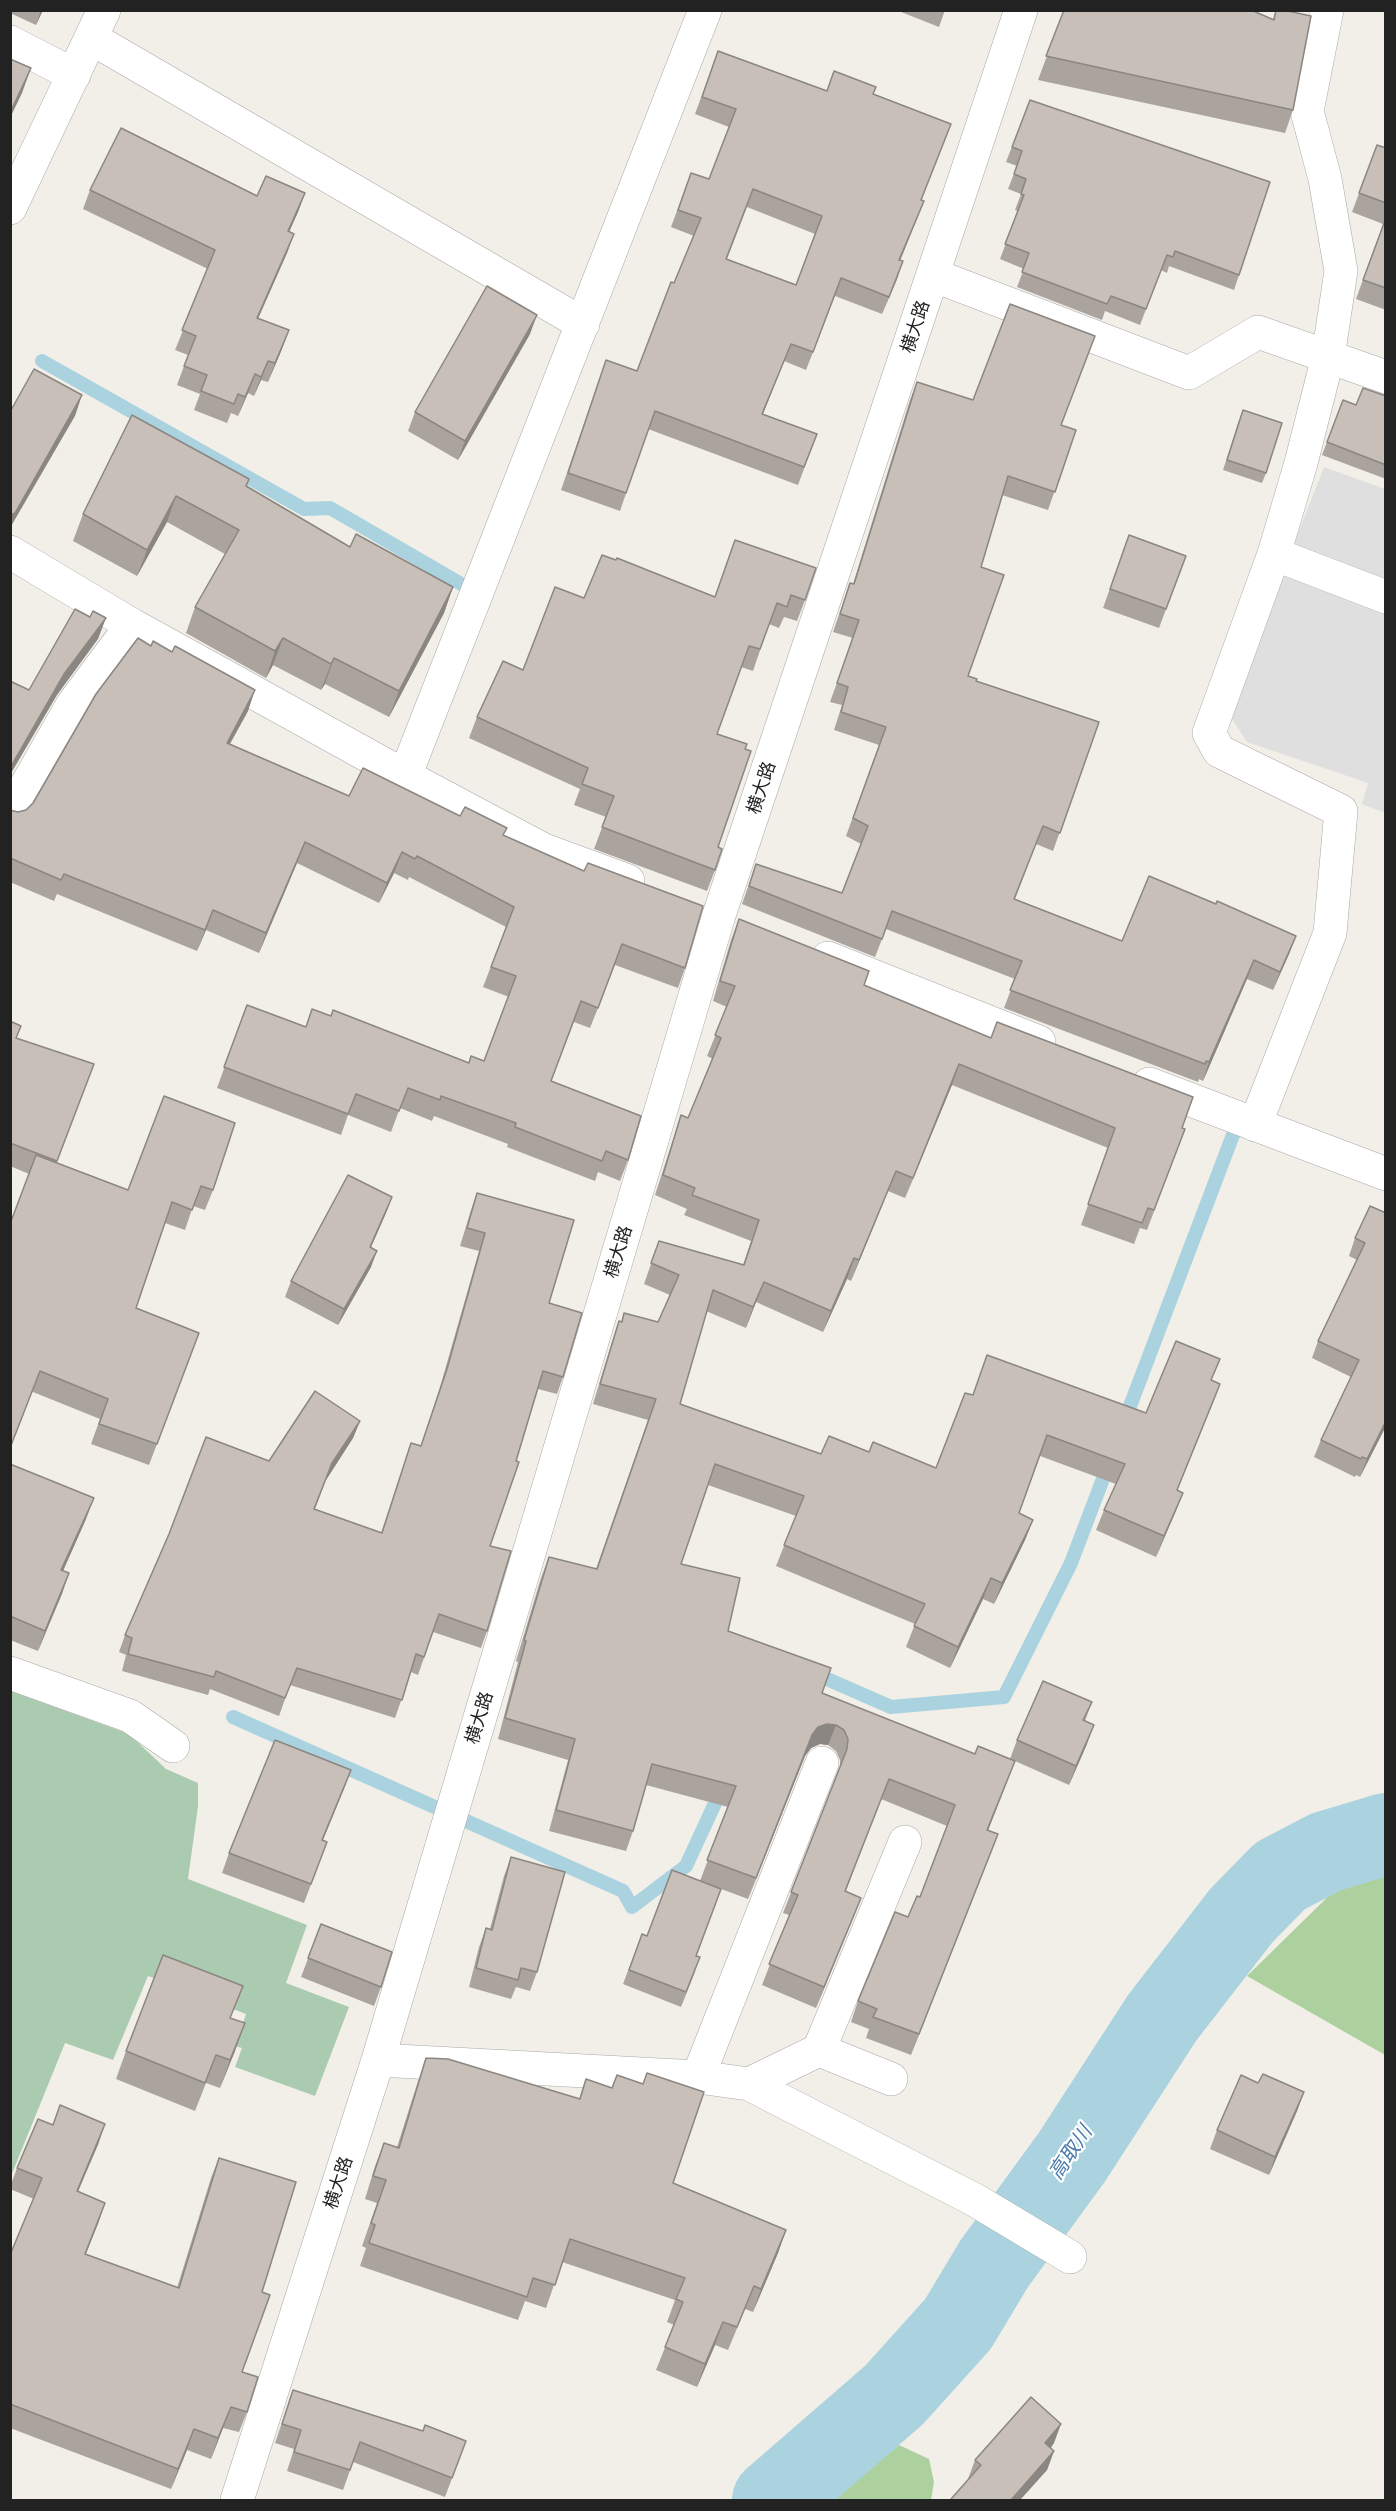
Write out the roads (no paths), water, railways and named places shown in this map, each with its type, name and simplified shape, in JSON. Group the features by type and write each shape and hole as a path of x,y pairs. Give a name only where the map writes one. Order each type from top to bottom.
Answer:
{"street":[{"path":"405,776 705,10"},
{"name":"横大路","path":"237,2500 378,2060 450,1819 730,919 933,275 1021,10"},
{"path":"1255,1125 1330,933 1341,811 1218,751 1209,733 1274,554 1301,463 1328,357 1341,271 1325,178 1307,111 1327,10"},
{"path":"10,208 98,24 583,324"},
{"path":"10,42 74,75"},
{"path":"933,275 1189,373 1258,332 1386,377"},
{"path":"10,552 132,625 544,850 653,891"},
{"path":"1274,554 1386,597"},
{"path":"10,814 73,704 132,625"},
{"path":"686,903 730,919"},
{"path":"796,946 1071,1054"},
{"path":"1125,1075 1386,1174"},
{"path":"10,1673 130,1716 173,1746"},
{"path":"698,2077 822,1764"},
{"path":"749,2084 819,2050 905,1842"},
{"path":"819,2050 891,2079"},
{"path":"378,2060 698,2077 749,2084 975,2200 1070,2257"}],"waterway":[{"path":"42,361 304,509 330,508 463,585"},
{"path":"1124,1422 1236,1127"},
{"path":"811,1672 891,1707 1004,1697 1071,1563 1109,1463"},
{"path":"233,1717 623,1891 632,1907 686,1866 717,1799 719,1787"},
{"name":"高取川","path":"773,2500 894,2395 958,2324 994,2264 1072,2157 1162,2018 1241,1916 1280,1876 1326,1852 1386,1834"}]}
